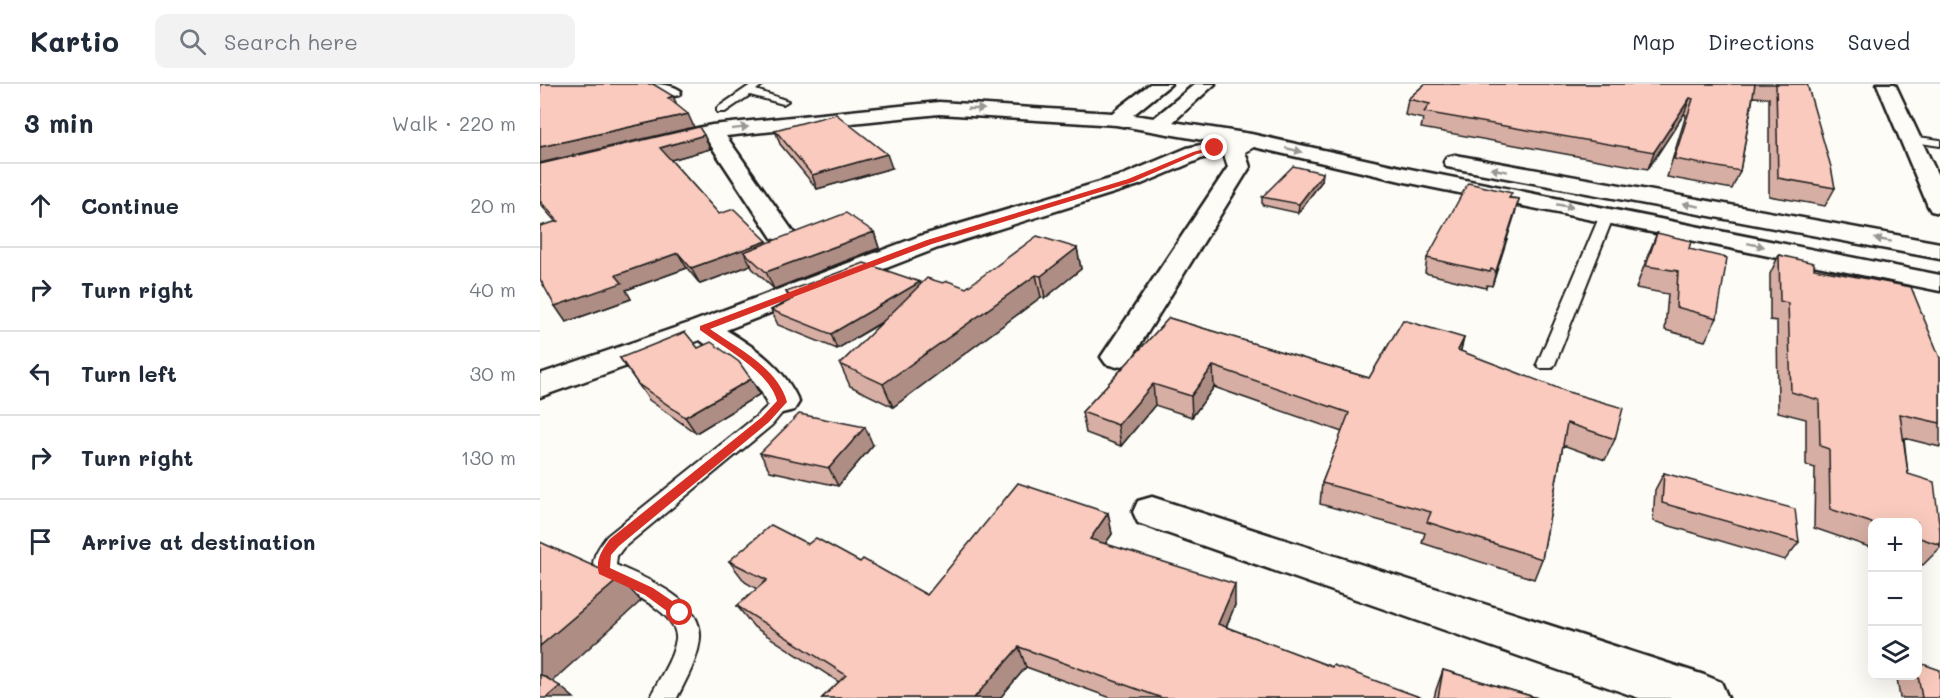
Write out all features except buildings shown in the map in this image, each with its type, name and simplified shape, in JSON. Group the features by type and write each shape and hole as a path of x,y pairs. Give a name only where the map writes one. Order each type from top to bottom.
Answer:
{"street":[{"path":"1116,119 1161,84"},
{"path":"1158,125 1206,84"},
{"path":"1886,84 1940,206"},
{"path":"645,126 721,110 783,101 995,92 1140,100 1202,111"},
{"path":"636,148 712,131 939,108 1116,119 1158,125 1242,145 1607,215 1938,289 1933,244 1432,158"},
{"path":"1224,116 1374,147"},
{"path":"712,131 781,233"},
{"path":"540,386 703,328 929,242 1131,180 1195,153 1242,145"},
{"path":"1116,357 1239,167 1242,145"},
{"path":"703,328 765,373 778,389 782,402"},
{"path":"1152,512 1704,698"}],"lane":[{"path":"721,110 759,84"},
{"path":"747,91 783,101"},
{"path":"1911,139 1940,143"},
{"path":"1546,364 1607,215"},
{"path":"663,698 681,661 688,632 680,613 649,592 604,570 606,554 615,542 765,420 782,402"}],"route":[{"path":"680,613 649,592 604,570 606,554 615,542 765,420 782,402 778,389 765,373 703,328 929,242 1131,180 1195,153 1215,148"}]}
